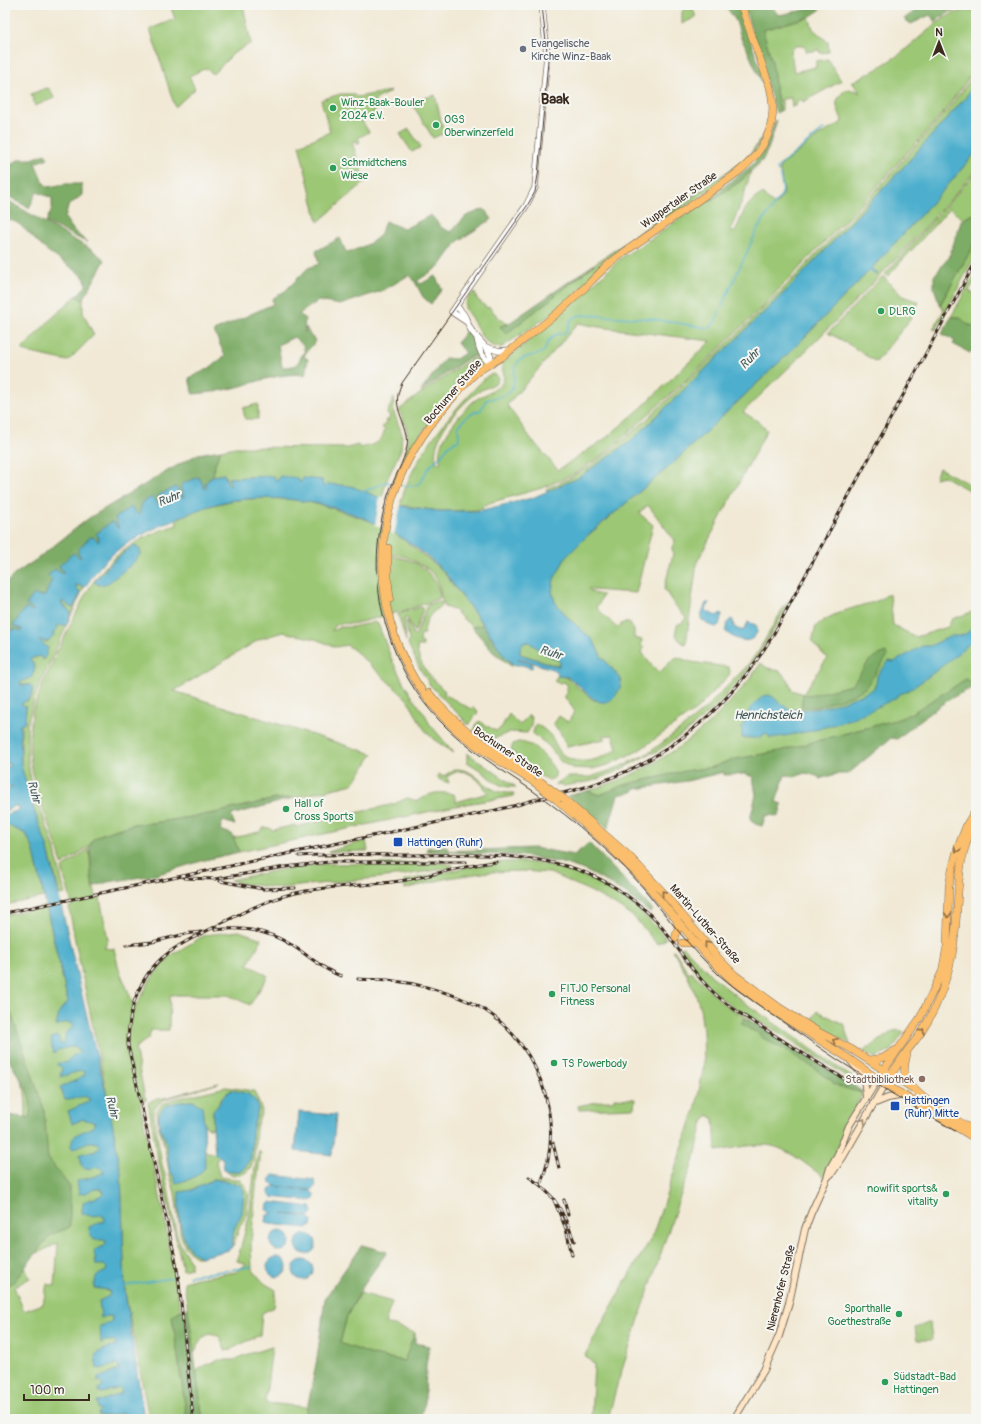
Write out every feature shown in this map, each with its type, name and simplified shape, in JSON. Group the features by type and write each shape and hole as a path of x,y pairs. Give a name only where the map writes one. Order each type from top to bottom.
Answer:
{"main road":[{"name":"Wuppertaler Straße","path":"492,364 568,304 609,265 738,172 754,159 759,152 767,138 771,126 773,101 741,5"},
{"name":"Bochumer Straße","path":"492,364 461,395 438,422 405,471 394,508 388,548 388,581 392,621 405,651 425,688 463,732 537,782 563,802"},
{"name":"Martin-Luther-Straße","path":"563,802 642,878 714,964 745,991 885,1084 976,1139"},
{"name":"Martin-Luther-Straße","path":"563,802 623,850 662,891 720,960 735,975 756,991 817,1031 869,1060 914,1089 930,1102 976,1132"},
{"path":"885,1084 907,1051 922,1032 947,976 955,938 958,877 964,852 975,823 975,810"},
{"path":"878,1079 898,1050 933,1005 947,946 949,886 951,873 956,853 967,824 975,810"},
{"path":"951,873 958,877"},
{"path":"675,939 678,928 677,919"},
{"path":"692,926 692,936"},
{"path":"682,944 693,943 699,945"},
{"path":"869,1060 883,1058 898,1050"},
{"name":"Martin-Luther-Straße","path":"907,1051 904,1071 907,1080 914,1089"},
{"name":"Martin-Luther-Straße","path":"848,1058 864,1077 866,1098"},
{"name":"Nierenhofer Straße","path":"734,1419 764,1370 779,1336 788,1308 805,1229 830,1168 838,1154 849,1126 878,1079"},
{"name":"Nierenhofer Straße","path":"827,1178 843,1157 885,1084"},
{"path":"873,1104 898,1095 905,1095"}],"street":[{"name":"Bochumer Straße","path":"467,322 452,312 526,206 535,188 547,55 542,5"},
{"name":"Bochumer Straße","path":"456,306 466,317 467,322 477,338 486,346 499,351 511,350"},
{"name":"Bochumer Straße","path":"477,338 486,361 492,364"},
{"name":"Bochumer Straße","path":"486,346 491,357 492,364"}],"green space":[{"path":"178,5 243,5 251,43 234,53 213,74 206,68 189,76 195,89 175,107 150,29 175,19 171,8"},
{"path":"686,5 693,9 696,17 682,24 682,12"},
{"path":"725,5 738,5 767,88 769,101 767,101 763,85 742,41 736,21"},
{"path":"744,5 772,5 779,15 819,6 820,10 809,17 763,30 772,61 780,111 776,113"},
{"path":"923,5 969,5 969,8 952,11 935,21 930,15 911,24 904,19"},
{"path":"967,10 976,10 976,68 944,112 862,203 757,312 697,370 628,433 604,454 576,473 542,488 489,503 478,510 439,511 400,505 414,468 424,451 460,404 487,376 493,374 498,377 497,382 472,397 450,419 440,436 437,446 435,454 437,463 441,462 439,455 444,438 456,420 474,401 497,388 502,383 504,378 503,362 562,313 621,258 706,200 710,201 741,181 751,171 743,198 731,229 733,233 735,232 745,210 751,202 762,194 770,202 776,205 784,193 779,167 818,136 841,123 842,120 838,110 837,101 845,90 854,90 860,93 852,82 875,70 900,54 938,22 952,14","holes":["578,323 711,341 641,408 606,438 558,470 532,440 507,405"]},
{"path":"809,17 813,29 828,42 829,52 820,53 819,50 807,52 805,47 795,47 791,51 794,72 816,67 816,61 828,59 841,81 803,102 801,99 796,102 797,105 792,107 791,98 782,99 782,110 780,111 763,29"},
{"path":"976,72 976,80 966,97 906,164 789,288 631,441 578,478 547,492 546,489 568,479 590,466 614,448 734,337 786,286 863,205 946,112"},
{"path":"46,88 50,89 54,98 35,106 31,94"},
{"path":"391,91 375,100 375,112 362,121 369,132 358,138 360,142 357,144 355,140 352,142 365,182 318,222 299,145 330,132 321,100 340,94 352,94 357,97"},
{"name":"OGS Oberwinzerfeld","path":"435,95 444,133 433,138 411,102"},
{"path":"777,120 769,147 762,161 740,181 710,201 706,200 752,165 765,149 775,121"},
{"name":"OGS Oberwinzerfeld","path":"409,129 421,147 412,152 400,134"},
{"path":"764,135 754,153 733,173 619,253 556,311 502,347 491,345 480,334 465,307 465,303 473,292 475,293 477,299 487,308 489,307 499,318 508,324 504,324 506,334 599,261 648,229 738,165 749,156"},
{"path":"976,152 976,170 948,202 862,294 743,412 759,422 767,430 697,562 686,644 678,639 676,630 678,624 682,623 686,618 664,589 673,554 672,547 675,541 648,505 639,513 653,525 636,593 592,590 589,588 593,593 603,595 596,607 617,628 623,623 631,624 634,630 634,638 642,640 641,645 644,648 642,652 650,663 660,672 677,657 691,662 728,667 730,671 729,675 697,709 638,751 608,765 592,769 572,768 561,762 549,746 534,735 533,732 536,724 551,736 562,754 576,761 597,759 617,749 613,735 602,736 605,739 567,747 560,732 553,725 559,716 568,722 574,710 564,696 568,692 566,689 568,687 565,682 558,683 554,681 557,676 566,677 593,700 612,699 619,690 621,679 601,656 593,640 568,618 555,602 552,591 554,579 566,557 587,536 670,466 793,349 869,271 877,275 871,269 948,185"},
{"path":"45,154 48,158 35,163 43,182 48,187 65,184 82,184 82,195 68,206 65,218 74,231 88,243 46,222 52,208 52,198 37,192 29,208 8,196 5,196 5,164 8,166 20,159 32,159"},
{"path":"976,172 976,213 963,219 950,208 888,276 885,274 947,205"},
{"path":"706,187 648,229 600,260"},
{"path":"5,200 92,250 105,260 83,300 76,296 86,286 85,279 45,249 20,225 12,221 5,220"},
{"path":"484,209 492,219 458,241 440,266 417,281 421,284 435,276 442,289 431,304 423,297 415,282 409,275 384,290 340,305 318,301 299,314 305,319 304,332 305,333 306,327 310,335 315,340 304,357 308,359 305,375 296,374 278,376 234,388 193,394 189,378 208,369 225,356 214,331 273,304 272,299 285,291 308,268 319,264 316,251 340,238 346,252 359,248 373,241 379,236 385,221 404,229 431,215 442,228 451,232 466,216","holes":["294,337 303,345 305,353 299,361 291,366 282,367 278,345"]},
{"path":"976,213 976,241 940,305 934,288 934,276 949,257 963,219"},
{"path":"976,241 976,254 936,330 933,329 944,310 940,305"},
{"path":"599,261 506,334 500,326 508,324"},
{"path":"976,272 976,279 969,291 976,295 976,326 968,325 960,317 951,317"},
{"name":"DLRG","path":"883,276 902,296 919,302 909,321 876,362 842,340 828,333"},
{"path":"76,296 83,300 83,313 94,335 68,361 26,352 22,349 49,321"},
{"path":"951,317 960,317 968,325 976,326 976,350 970,353 953,344 955,341 942,334"},
{"path":"467,329 481,356 470,357 421,391 445,358 456,359 465,353 457,343"},
{"path":"471,359 482,359 481,365 445,404 413,444 406,458 403,460 406,453 408,440 406,429 399,410"},
{"path":"394,398 393,410 402,434 401,449 386,482 382,498 322,487 322,480 300,483 280,476 276,482 253,477 228,478 231,485 229,487 224,474 213,476 215,464 221,450 235,447 347,448 358,445 360,448 376,443 381,438 385,429 382,428 386,423 385,420 388,421 390,416 387,413"},
{"path":"258,404 258,419 245,419 243,408"},
{"path":"221,450 215,464 213,476 205,483 207,487 205,490 199,477 185,483 181,487 184,497 158,497 161,504 159,505 153,497 141,510 139,516 119,529 112,521 96,534 98,536 99,543 80,558 59,566 64,572 63,575 48,575 53,579 45,596 38,596 33,611 13,626 22,629 22,631 5,642 5,584 15,574 37,559 89,518 198,454"},
{"path":"939,468 976,488 976,494 943,476 935,478"},
{"path":"265,498 300,500 328,507 374,522 395,533 442,570 483,625 472,627 454,610 444,607 439,585 434,575 429,570 407,557 393,555 393,557 401,558 417,564 424,569 435,582 439,590 440,598 354,624 339,624 334,627 332,631 340,627 352,627 375,622 378,624 392,660 403,682 426,716 429,723 454,753 433,739 424,729 407,699 347,645 336,647 315,639 283,632 260,639 174,691 373,754 353,784 294,798 275,799 215,813 153,823 134,824 102,834 92,840 90,846 62,865 35,781 30,746 31,724 34,707 58,650 93,582 105,567 120,553 148,536 177,525 176,519 205,507 235,500","holes":["134,545 131,565 99,585 95,582 111,563"]},
{"path":"76,585 84,587 35,696 27,726 28,763 32,786 54,846 65,894 60,895 48,849 35,813 21,766 21,724 26,711 26,707 22,705 22,703 29,700 32,696 30,685 20,685 21,682 32,676 35,667 30,659 40,656 43,660 38,640 47,642 58,628 56,625 71,612 60,602 64,602 70,607 80,591"},
{"path":"886,595 890,595 893,625 916,637 948,627 952,619 972,612 976,608 976,679 899,719 780,751 731,760 713,767 685,771 624,785 600,795 587,791 635,773 676,749 708,724 722,710 761,663 766,667 776,670 784,675 792,690 803,694 827,658 812,642 816,626 826,619 848,609 877,601"},
{"path":"789,600 791,601 759,654 741,679 718,704 689,730 656,752 649,754 618,771 592,781 564,786 554,785 567,777 591,777 617,768 647,754 681,729 704,710 747,666 759,650"},
{"path":"438,601 442,603 441,607 433,612 428,618 425,625 424,634 421,634 420,642 423,643 423,646 417,646 417,652 422,665 435,682 445,691 444,694 471,709 473,707 478,712 469,725 430,685 408,644 409,640 406,621 408,621 413,634 416,635 427,605"},
{"path":"421,607 423,609 415,632 408,619 404,619 406,641 398,614"},
{"path":"483,625 505,657 512,663 512,667 493,652 472,627"},
{"path":"529,642 542,652 558,660 560,662 559,666 520,654 520,649 523,643"},
{"path":"886,652 887,657 865,688 853,695 816,707 801,707 803,694 811,695 852,685 870,660"},
{"path":"966,679 970,682 976,679 976,687 955,696 944,703 897,739 891,738 848,774 836,774 819,779 820,777 806,773 794,777 785,775 776,802 782,804 779,816 766,815 762,826 755,824 750,819 756,795 753,777 745,774 724,775 724,772 687,781 636,789 632,792 618,795 608,829 567,796 587,791 600,795 624,785 685,771 713,767 731,760 780,751 899,719 912,713"},
{"path":"509,714 520,725 529,715 531,717 530,728 527,733 510,732 491,740 484,738 474,730 479,721 496,731 501,728"},
{"path":"518,742 533,746 543,755 554,769 554,778 547,780 520,762 511,750 513,744"},
{"path":"467,753 516,787 500,785 467,762"},
{"path":"455,769 464,770 471,773 495,790 503,793 513,793 514,796 460,805 239,852 233,838 259,832 265,828 273,830 295,825 296,827 394,804 407,798 418,801 435,793 454,794 456,802 488,793 475,777 466,772 456,772 447,777 449,783 440,780 437,776 440,774 442,777"},
{"path":"294,798 231,815 235,825 223,821 220,830 232,834 239,852 205,860 155,875 108,882 93,887 90,846 92,840 102,834 134,824 153,823 215,813 275,799"},
{"path":"5,824 26,834 33,848 44,897 5,905"},
{"path":"366,840 368,851 328,852"},
{"path":"589,843 653,910 650,913 611,884 584,870 562,863 524,856 427,851 427,848 446,846 449,851 534,848 574,855"},
{"path":"89,849 92,882 96,896 100,898 108,940 104,948 114,949 119,969 135,1008 150,980 168,957 205,935 239,931 262,939 248,964 268,976 250,1005 228,995 170,995 169,1030 151,1030 149,1038 135,1048 145,1098 147,1099 140,1104 164,1215 181,1310 172,1316 187,1419 149,1419 125,1292 121,1173 109,1105 75,940 69,907 72,906 62,868"},
{"path":"505,862 528,862 551,866 573,872 595,881 615,892 634,906 666,939 657,944 634,917 590,891 550,873 522,871 489,872 448,878 405,889 404,881 468,867"},
{"path":"443,863 453,865 450,868 405,875 279,888 244,884 230,880 289,868 324,864"},
{"path":"46,906 68,1002 63,1007 73,1027 85,1072 85,1075 83,1076 90,1098 88,1102 89,1120 96,1123 96,1125 90,1128 92,1142 98,1143 100,1146 94,1152 100,1167 104,1172 98,1189 103,1191 104,1194 99,1197 102,1215 105,1219 104,1222 101,1222 106,1244 104,1247 104,1265 107,1268 106,1291 110,1294 107,1316 112,1316 110,1323 110,1341 114,1340 116,1344 115,1346 110,1347 119,1367 119,1370 113,1372 116,1389 120,1388 122,1390 122,1393 117,1395 120,1413 125,1415 125,1418 121,1419 5,1419 5,1153 25,1123 26,1109 25,1092 17,1068 5,1051 5,915","holes":["58,1243 55,1286 47,1284 43,1304 24,1311 14,1287 30,1278 21,1261"]},
{"path":"684,947 713,977 745,1003 852,1077 850,1079 783,1035 733,1008 724,1001 700,976 679,949"},
{"path":"673,950 688,972 692,972 721,1002 863,1092 824,1177 794,1156 778,1148 770,1146 751,1146 716,1151 714,1119 708,1115 703,1122 695,1157 678,1202 617,1385 608,1419 591,1419 594,1365 585,1355 625,1282 652,1237 696,1107 704,1065 703,1031 700,1008 688,977"},
{"path":"5,995 44,1109 48,1158 70,1187 70,1227 49,1236 13,1283 5,1286 5,1107 8,1115 29,1118 30,1099 24,1084 10,1062 5,1050"},
{"path":"818,1011 845,1025 850,1044 810,1022"},
{"path":"745,1018 856,1087 862,1093 840,1087 789,1052 761,1037 759,1033 751,1030 741,1023"},
{"path":"899,1030 904,1032 891,1051 875,1058 863,1051 893,1031"},
{"path":"219,1083 163,1100 153,1110 162,1164 177,1236 182,1248 191,1262 191,1268 183,1270 158,1160 148,1103 153,1100"},
{"path":"226,1087 254,1091 262,1110 257,1124 251,1167 240,1175 233,1175 226,1171 229,1172 252,1152 252,1131 258,1109 248,1094 241,1093 222,1097 217,1108 213,1111 213,1128 209,1128 204,1124 205,1151 219,1156 216,1162 220,1177 240,1180 246,1187 249,1194 246,1216 240,1226 234,1244 229,1250 232,1246 234,1229 242,1213 224,1180 214,1179 192,1190 184,1192 179,1197 182,1231 188,1247 201,1257 195,1257 185,1247 180,1233 175,1193 158,1125 157,1110 162,1104 175,1099"},
{"path":"614,1098 635,1099 634,1108 579,1110 578,1106 601,1101 613,1101"},
{"path":"259,1151 261,1153 251,1244 252,1269 264,1283 276,1290 274,1307 262,1313 260,1335 231,1349 225,1350 220,1337 211,1333 202,1338 194,1353 184,1282 197,1278 236,1272 246,1264 237,1261 249,1217 255,1167"},
{"path":"362,1245 387,1252 364,1284 347,1316 340,1343 373,1355 404,1361 415,1333 415,1343 429,1346 426,1365 425,1403 419,1419 305,1419 317,1359 325,1298"},
{"path":"360,1293 392,1302 385,1323 415,1333 405,1361 373,1355 340,1344 347,1316"},
{"path":"188,1309 203,1419 187,1419 172,1316 181,1310"},
{"path":"926,1323 930,1323 932,1340 917,1340 915,1328"},
{"path":"272,1347 265,1403 307,1407 305,1419 203,1419 196,1372 203,1366 219,1360 234,1360"}],"water":[{"name":"Ruhr","path":"976,80 976,152 948,185 871,269 878,273 877,275 869,271 793,349 670,466 587,536 566,557 554,579 552,591 555,602 568,618 593,640 601,656 621,679 618,692 609,701 602,702 596,700 573,680 567,677 558,676 555,670 519,658 518,659 533,664 532,668 522,665 512,665 446,574 420,551 397,535 372,522 319,504 264,498 227,501 199,509 156,528 124,545 103,563 85,587 76,585 81,593 73,608 64,602 61,602 71,612 67,624 62,626 56,625 58,628 53,633 54,636 47,642 38,639 48,648 46,655 43,660 40,656 30,659 35,667 32,677 21,682 20,685 30,685 33,688 30,697 27,701 22,703 22,705 26,706 25,723 20,725 21,766 35,813 48,849 109,1104 121,1174 125,1292 144,1419 120,1419 125,1418 123,1413 99,1416 98,1413 101,1410 98,1409 97,1401 104,1400 121,1393 122,1391 120,1388 102,1393 99,1392 99,1388 103,1386 100,1380 98,1382 98,1378 119,1370 117,1364 97,1369 95,1355 105,1349 115,1346 116,1344 115,1341 104,1341 101,1343 100,1326 110,1323 112,1316 101,1318 99,1301 109,1296 110,1292 107,1290 94,1288 96,1276 106,1271 107,1268 104,1265 96,1265 94,1250 104,1246 106,1241 93,1240 90,1236 89,1227 100,1222 104,1222 105,1219 102,1215 90,1216 82,1213 83,1203 104,1193 103,1190 97,1189 79,1194 77,1181 96,1176 104,1172 100,1167 85,1169 81,1165 81,1159 78,1155 88,1152 95,1152 100,1146 97,1143 91,1142 73,1149 71,1148 74,1137 77,1134 93,1127 96,1123 83,1119 72,1124 68,1111 88,1102 90,1099 87,1097 81,1097 65,1100 60,1087 77,1080 85,1075 85,1072 80,1071 60,1077 62,1068 57,1065 58,1063 67,1062 74,1055 80,1052 75,1046 58,1050 54,1054 52,1048 51,1038 56,1036 59,1037 59,1041 62,1045 65,1041 65,1034 73,1027 72,1024 67,1023 56,1026 60,1010 68,1002 33,848 26,834 5,824 5,815 19,810 19,807 15,806 5,811 5,791 12,788 12,786 5,788 5,767 10,766 9,764 5,764 5,651 8,652 8,650 5,649 5,642 12,629 22,631 22,629 13,626 25,608 33,611 33,609 26,605 34,594 38,596 45,596 52,579 48,575 55,569 63,574 64,572 59,566 73,553 80,558 81,556 78,554 78,550 90,537 93,537 99,542 96,534 112,521 119,529 115,518 131,507 139,516 142,502 153,497 159,505 161,504 158,497 159,495 176,487 182,497 184,497 180,487 184,483 199,477 205,489 207,487 205,483 213,476 224,474 229,486 231,485 228,478 274,476 276,481 280,476 298,478 300,483 303,478 322,480 323,487 327,484 351,486 401,506 439,511 478,511 532,498 578,478 631,441 789,288 906,164 966,97","holes":["529,642 542,652 558,660 560,662 559,666 520,654 520,649 523,643"]},
{"path":"134,545 139,548 141,552 131,565 107,584 99,585 94,582 111,563"},
{"path":"706,603 709,604 706,611 716,616 721,613 722,615 719,625 716,627 709,625 701,619"},
{"path":"731,619 733,620 734,627 740,630 744,630 748,622 756,625 758,630 757,633 753,638 745,641 732,636 725,631 728,622"},
{"name":"Henrichsteich","path":"976,625 976,638 949,661 914,687 881,705 836,724 804,732 770,738 765,734 760,738 742,738 742,726 747,718 750,708 763,696 769,695 773,697 789,710 816,709 838,703 873,689 876,684 877,675 889,661 894,662 922,646 930,646 951,636 960,636 967,633"},
{"path":"232,1090 248,1094 257,1103 258,1109 252,1131 251,1158 243,1170 237,1172 226,1171 224,1169 223,1159 215,1154 213,1128 213,1111 226,1094"},
{"path":"193,1101 202,1106 205,1168 192,1178 176,1183 172,1173 170,1173 166,1143 160,1127 159,1114 165,1106"},
{"path":"299,1112 336,1115 332,1155 295,1151"},
{"path":"273,1175 314,1180 316,1185 312,1190 275,1186 270,1183 269,1180"},
{"path":"214,1179 241,1185 244,1191 242,1213 234,1229 232,1246 229,1250 201,1257 194,1253 184,1238 181,1229 179,1192 192,1190"},
{"path":"275,1186 311,1191 315,1195 314,1199 310,1201 272,1197 269,1191"},
{"path":"270,1202 311,1207 313,1212 310,1216 282,1214 308,1217 312,1221 311,1226 307,1228 269,1224 266,1222 267,1215 273,1213 267,1210"},
{"path":"280,1231 287,1234 290,1241 287,1248 280,1251 273,1248 270,1241 273,1234"},
{"path":"306,1234 313,1237 316,1244 313,1251 306,1254 299,1251 296,1244 299,1237"},
{"path":"277,1257 284,1260 287,1267 284,1274 277,1277 270,1274 267,1267 270,1260"},
{"path":"303,1260 310,1263 313,1270 310,1277 303,1280 296,1277 293,1270 296,1263"}],"pier":[{"path":"380,496 401,504 394,535 375,525"}],"waterway":[{"path":"778,172 777,168 824,129"},
{"path":"721,308 758,228 782,194 783,190 780,175"},
{"path":"401,485 418,485 427,470 449,445 458,441 458,427 465,418 481,410 486,400 510,392 513,386 515,369 518,362 523,358 544,351 550,339 557,334 564,333 568,330 570,322 574,317 582,315 652,319 709,328 715,322 720,311"},
{"path":"363,492 387,482 395,484"},
{"path":"189,1276 250,1267"},
{"path":"124,1286 171,1278"}],"tram line":[{"path":"542,5 548,61 538,175 535,192 527,206 402,383 398,393 398,409 406,430 407,447 383,512 377,564 383,615 392,644 408,679 422,700 439,720 472,749 496,767 549,802 601,845 639,883 690,944 719,975 754,1002 838,1060 955,1131"}],"railway":[{"path":"234,865 513,806 569,792 627,771 677,742 699,724 740,683 773,635 976,261"},
{"path":"299,856 342,854 496,856 550,862 577,869 602,880 626,895 646,911 663,929 699,977 726,1003 800,1052 849,1082"},
{"path":"184,878 215,879 285,867 329,862 465,862"},
{"path":"193,1419 176,1263 128,1045 130,1020 142,983 157,963 180,945 251,909 280,897 325,888 400,881 484,863 496,862"},
{"path":"5,913 240,864"},
{"path":"220,881 263,889 295,888"},
{"path":"215,930 239,929 271,935 292,945 325,969 341,976"},
{"path":"185,934 201,932"},
{"path":"126,945 152,942 190,933"},
{"path":"358,979 398,981 419,985 450,994 470,1002 493,1016 513,1034 529,1056 541,1080 548,1106 551,1133 548,1159 540,1185"},
{"path":"553,1143 559,1168"},
{"path":"529,1177 540,1185 553,1198"},
{"path":"572,1255 566,1229 553,1198 565,1219 574,1241"},
{"path":"564,1200 568,1215"}],"place":[{"name":"Evangelische Kirche Winz-Baak","path":"523,49"},
{"name":"Winz-Baak-Bouler 2024 e.V.","path":"333,108"},
{"name":"OGS Oberwinzerfeld","path":"436,125"},
{"name":"Schmidtchens Wiese","path":"333,168"},
{"name":"DLRG","path":"881,311"},
{"name":"Hall of Cross Sports","path":"286,809"},
{"name":"Hattingen (Ruhr)","path":"398,842"},
{"name":"FITJO Personal Fitness","path":"552,994"},
{"name":"TS Powerbody","path":"554,1063"},
{"name":"Stadtbibliothek","path":"922,1079"},
{"name":"Hattingen (Ruhr) Mitte","path":"895,1106"},
{"name":"nowifit sports& vitality","path":"946,1194"},
{"name":"Sporthalle Goethestraße","path":"899,1314"},
{"name":"Südstadt-Bad Hattingen","path":"885,1382"}],"district":[{"name":"Baak","path":"555,99"}]}
